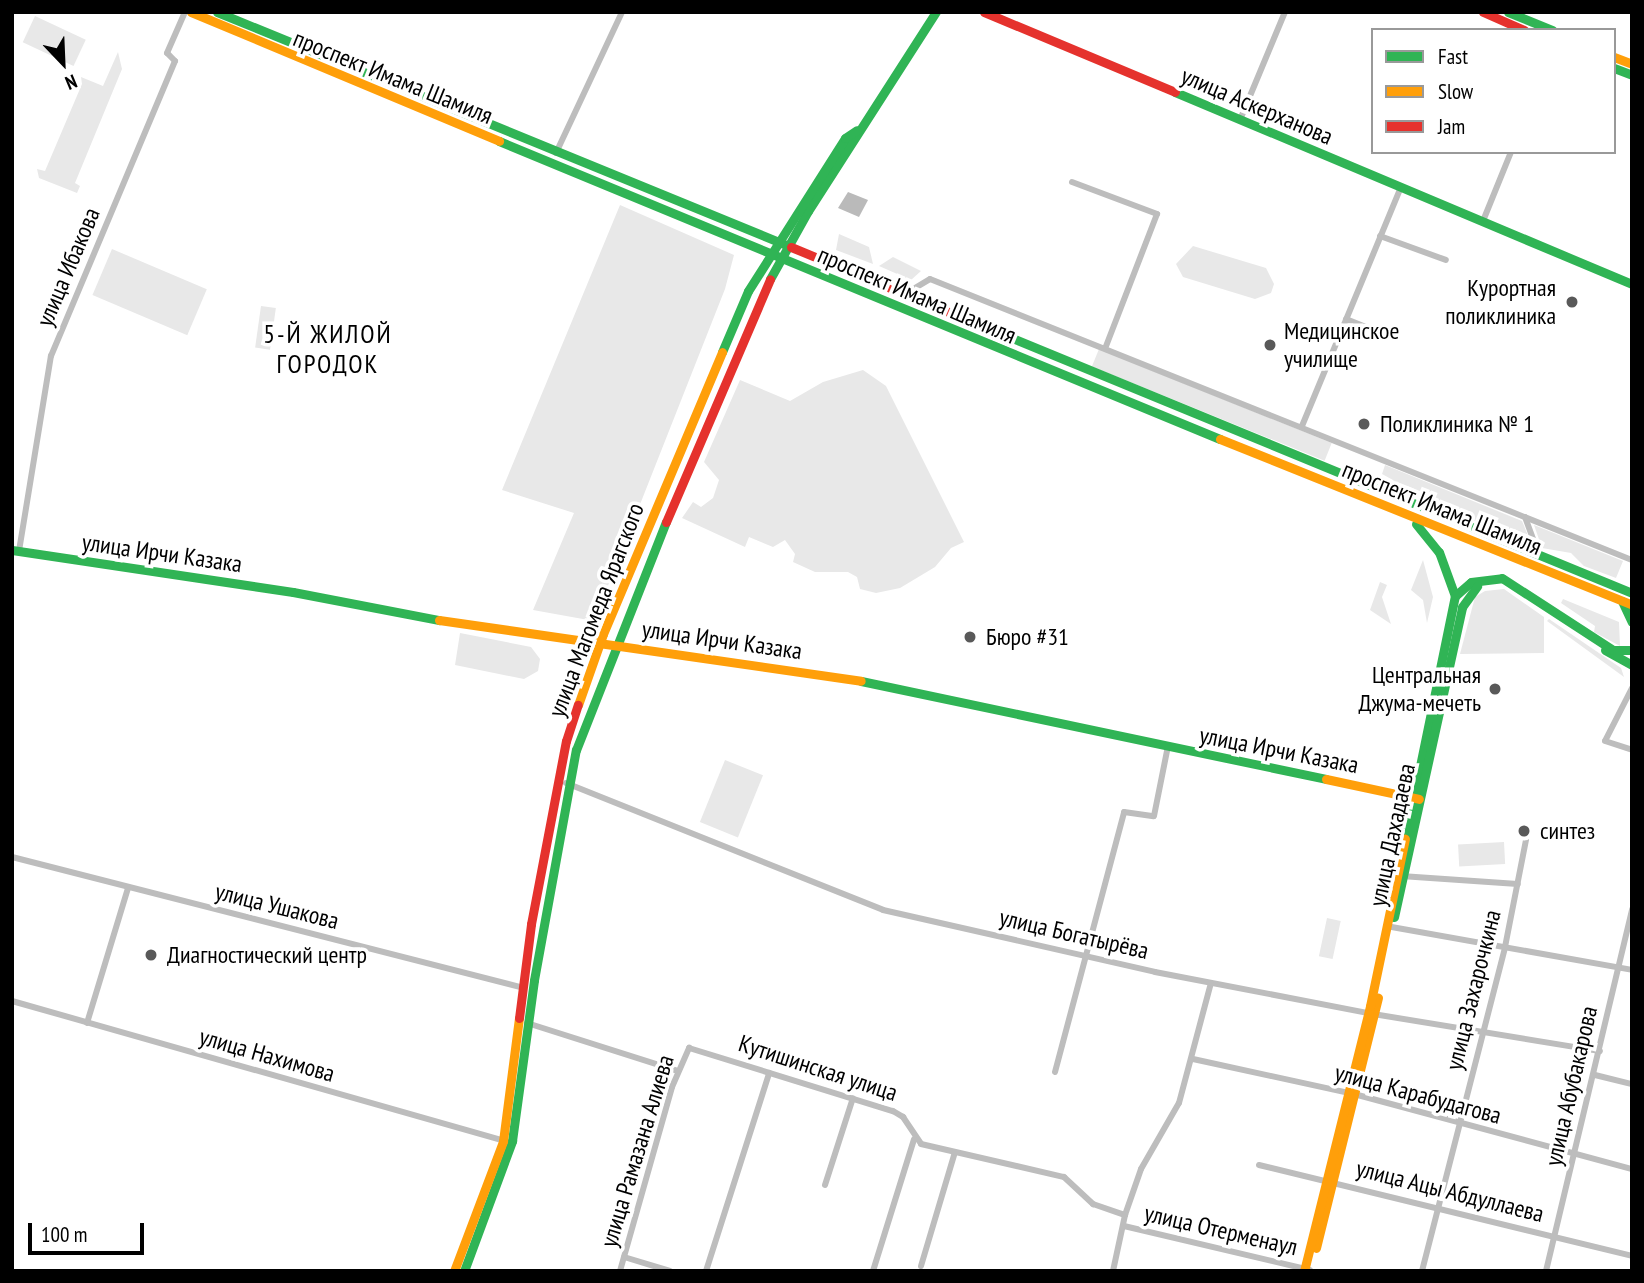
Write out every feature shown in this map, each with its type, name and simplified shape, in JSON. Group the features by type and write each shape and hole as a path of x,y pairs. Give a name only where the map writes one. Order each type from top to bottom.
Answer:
{"main road":[{"name":"проспект Имама Шамиля","path":"191,12 769,254 1632,605"},
{"name":"проспект Имама Шамиля","path":"218,12 330,68 556,153 1540,556 1629,589"},
{"name":"улица Магомеда Ярагского","path":"525,1023 521,988 564,782 614,645 738,343 787,248 859,129 936,12"},
{"name":"улица Аскерханова","path":"984,12 1632,284"},
{"path":"1483,12 1519,28"},
{"path":"1508,12 1547,28"},
{"name":"улица Магомеда Ярагского","path":"464,1271 508,1141 564,782 566,741 600,643 709,375 769,254 845,138 859,129"},
{"path":"1396,511 1425,530 1455,596 1471,582 1502,578 1613,650 1632,650"},
{"name":"улица Ирчи Казака","path":"16,551 600,643 829,674 1416,798"},
{"name":"улица Дахадаева","path":"1307,1270 1371,1014 1398,875 1462,607 1474,588 1485,582 1510,586 1632,665"},
{"name":"улица Дахадаева","path":"1416,798 1455,596"},
{"path":"1622,601 1632,622"},
{"name":"улица Магомеда Ярагского","path":"454,1271 508,1141"}],"street":[{"name":"улица Ибакова","path":"16,551 51,356 175,61 167,53 185,12"},
{"path":"556,153 622,12"},
{"path":"1240,120 1285,12"},
{"path":"1483,221 1510,154"},
{"path":"1072,182 1157,214 1106,346"},
{"path":"1301,426 1401,187"},
{"path":"1380,236 1446,260"},
{"path":"902,296 930,279 1106,346 1632,560"},
{"path":"1346,319 1388,335"},
{"path":"1523,516 1540,556"},
{"path":"1632,688 1605,741 1632,750"},
{"path":"1625,705 1632,700"},
{"path":"1055,1072 1124,812 1154,816 1168,746"},
{"name":"улица Богатырёва","path":"564,782 883,910 1211,983 1371,1014 1485,1030 1600,1051"},
{"name":"улица Захарочкина","path":"1422,1271 1485,1030 1526,841"},
{"name":"улица Ушакова","path":"12,856 533,990"},
{"path":"1398,875 1518,884"},
{"path":"87,1023 128,888"},
{"name":"улица Абубакарова","path":"1546,1271 1595,1075 1632,909"},
{"path":"1388,926 1632,970"},
{"path":"1113,1271 1125,1215 1141,1169 1180,1102 1211,983"},
{"name":"улица Нахимова","path":"12,1001 508,1141"},
{"path":"525,1023 678,1071"},
{"name":"улица Рамазана Алиева","path":"620,1271 678,1071 685,1052 695,1047"},
{"name":"Кутишинская улица","path":"695,1047 903,1117 914,1139 954,1155 1000,1165 1022,1164 1064,1177 1093,1204 1125,1215"},
{"name":"улица Карабудагова","path":"1193,1059 1350,1094 1574,1156 1632,1169"},
{"path":"705,1271 769,1073"},
{"path":"1595,1075 1632,1084"},
{"path":"825,1185 853,1098"},
{"path":"873,1271 914,1139"},
{"path":"921,1266 954,1155"},
{"name":"улица Ацы Абдуллаева","path":"1259,1165 1439,1206 1632,1256"},
{"name":"улица Отерменаул","path":"1124,1226 1307,1270"},
{"path":"624,1257 670,1271"}],"shaded area":[{"path":"35,16 86,40 73,66 23,42"},
{"path":"118,52 122,69 75,183 80,186 77,193 39,178 37,169 45,171 82,84 81,77 103,86"},
{"path":"848,192 868,200 859,217 838,208"},
{"path":"620,205 734,255 725,289 594,621 533,610 574,513 502,490"},
{"path":"839,234 869,247 873,264 836,250"},
{"path":"1193,246 1266,268 1274,284 1271,293 1255,299 1183,277 1176,264"},
{"path":"112,249 207,289 187,335 92,295"},
{"path":"893,257 921,271 911,280 879,266"},
{"path":"261,306 276,308 270,350 255,348"},
{"path":"1099,349 1332,443 1325,461 1092,367"},
{"path":"863,370 886,386 964,542 951,548 935,567 900,588 876,593 860,589 857,577 848,572 815,572 793,562 795,554 785,540 773,547 749,537 745,547 682,518 693,502 701,507 713,498 719,480 704,462 740,380 790,401 823,382"},
{"path":"1385,465 1522,521 1531,543 1393,489 1393,480 1382,474"},
{"path":"1534,525 1623,561 1616,578 1584,566 1571,553 1542,548"},
{"path":"1423,560 1433,597 1427,623 1423,600 1411,590"},
{"path":"1380,582 1387,585 1382,597 1391,624 1370,610"},
{"path":"1504,589 1544,617 1544,653 1460,654 1475,597 1485,591"},
{"path":"1563,599 1619,622 1620,646 1594,632 1595,626 1561,603"},
{"path":"1549,619 1621,668 1624,677 1547,621"},
{"path":"460,633 531,647 540,659 538,671 524,679 455,665"},
{"path":"725,760 763,775 738,837 700,822"},
{"path":"1504,842 1505,864 1459,866 1458,844"},
{"path":"1327,918 1341,921 1333,959 1319,956"}],"traffic: fast":[{"path":"217,12 791,247"},
{"path":"770,279 808,211 936,12"},
{"path":"1508,12 1547,28"},
{"path":"1616,69 1632,75"},
{"path":"1175,92 1632,284"},
{"path":"722,352 748,291 845,138 857,130"},
{"path":"499,141 1220,439"},
{"path":"978,324 1632,593"},
{"path":"464,1271 512,1141 534,980 576,750 666,522"},
{"path":"1416,524 1439,552 1455,596"},
{"path":"12,550 293,592 439,620"},
{"path":"1405,839 1455,596 1471,582 1502,578 1613,650 1632,650"},
{"path":"1394,917 1462,607 1477,586"},
{"path":"1622,601 1632,622"},
{"path":"1605,650 1632,665"},
{"path":"861,681 1326,779"}],"traffic: slow":[{"path":"191,12 499,141"},
{"path":"1616,58 1632,64"},
{"path":"578,705 603,634 722,352"},
{"path":"1220,439 1632,605"},
{"path":"439,620 861,681"},
{"path":"1326,779 1419,799"},
{"path":"1304,1271 1370,1006 1405,839"},
{"path":"1316,1248 1378,998"},
{"path":"454,1271 503,1141 519,1018"}],"traffic: jam":[{"path":"984,12 1175,92"},
{"path":"1483,12 1519,28"},
{"path":"791,247 978,324"},
{"path":"666,522 770,279"},
{"path":"519,1018 531,924 566,741 578,705"}],"place":[{"name":"Курортная поликлиника","path":"1572,302"},
{"name":"Медицинское училище","path":"1270,345"},
{"name":"Поликлиника № 1","path":"1364,424"},
{"name":"Бюро #31","path":"970,637"},
{"name":"Центральная Джума-мечеть","path":"1495,689"},
{"name":"синтез","path":"1524,831"},
{"name":"Диагностический центр","path":"151,955"}],"district":[{"name":"5-Й ЖИЛОЙ ГОРОДОК","path":"328,349"}]}
